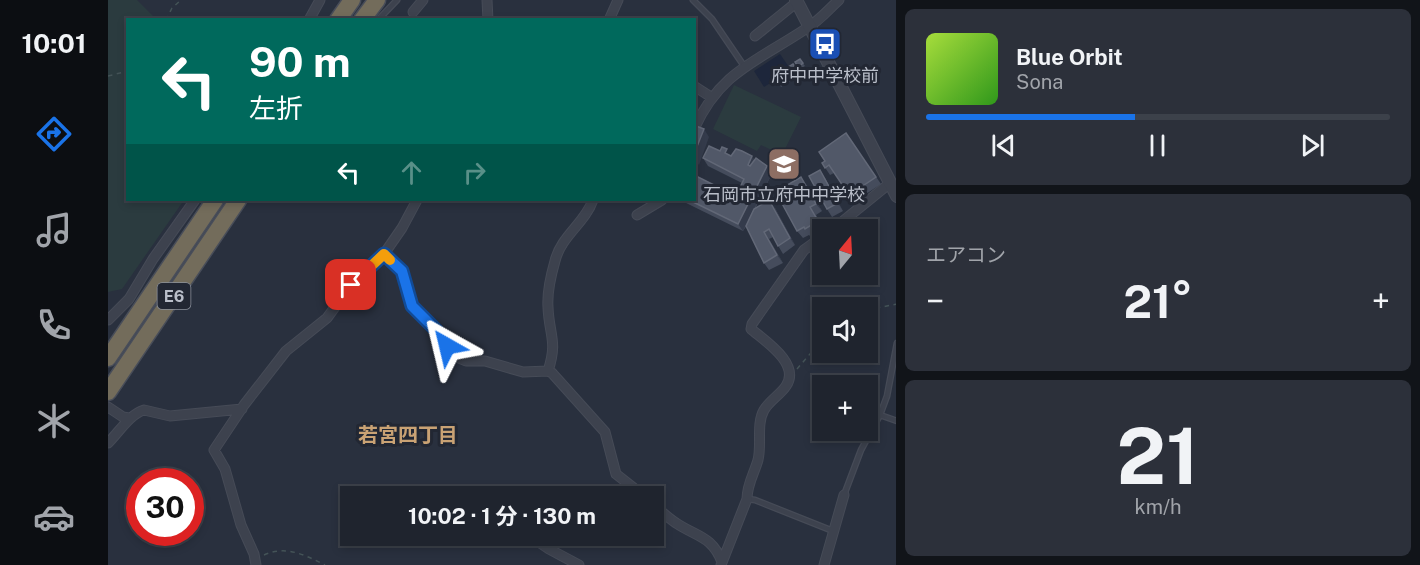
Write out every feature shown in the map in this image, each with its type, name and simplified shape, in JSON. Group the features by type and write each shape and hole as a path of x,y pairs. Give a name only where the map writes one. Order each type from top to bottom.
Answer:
{"highway":[{"path":"339,18 352,0"},
{"path":"364,18 377,0"},
{"name":"E6","path":"108,358 214,201"},
{"name":"E6","path":"108,392 237,201"}],"street":[{"path":"310,18 320,0"},
{"path":"413,12 423,0"},
{"path":"487,0 488,18"},
{"path":"610,18 618,0"},
{"path":"696,125 711,97 725,82 744,66 810,27 839,0"},
{"path":"755,36 796,1 896,194"},
{"path":"696,87 711,97"},
{"path":"846,219 890,183"},
{"path":"108,320 129,298 153,259 194,201"},
{"path":"256,562 241,525 225,469 214,450 286,351 327,318 351,285 384,254 416,201"},
{"path":"548,370 554,349 548,304 556,256 592,201"},
{"path":"637,215 661,201"},
{"path":"721,563 747,499 747,488 758,460 760,419 763,411 787,385 789,373 781,356 751,329 752,324 804,250 812,244"},
{"path":"384,254 402,271 412,306 436,330 456,357 466,361 485,361 523,372 538,373 548,370"},
{"path":"548,370 594,417 605,432 616,474 631,486"},
{"path":"108,407 126,418 127,424 108,443"},
{"path":"126,418 144,410 171,416 242,409"},
{"path":"824,565 844,495"},
{"path":"664,513 676,523 711,542 717,549 721,563"},
{"path":"545,546 579,565"}],"lane":[{"path":"380,18 397,0"},
{"path":"693,0 712,19 744,66"},
{"path":"844,495 861,450 880,415 887,396 896,348"},
{"path":"880,415 896,421"},
{"path":"747,499 755,500 833,531"}],"path":[{"path":"167,18 172,8 180,0"},
{"path":"108,76 126,72"},
{"path":"878,308 896,304"},
{"path":"789,373 796,370 812,352"},
{"path":"256,562 274,550 293,551 325,565"}],"shaded area":[{"path":"108,0 137,0 155,18 126,18 126,201 183,201 122,289 108,292"},
{"path":"734,85 801,117 782,155 761,145 757,151 713,129"}],"water":[{"path":"780,54 791,70 764,87 754,71"}],"building":[{"path":"800,59 803,63 798,67 795,62"},
{"path":"793,64 797,70 778,82 774,76"},
{"path":"696,126 704,129 696,149"},
{"path":"846,133 876,177 849,195 829,165 825,168 822,163 825,161 819,152"},
{"path":"709,146 720,151 722,147 727,149 725,153 731,156 736,149 752,156 748,165 750,166 756,158 767,166 738,224 691,201 696,201 696,176 736,196 744,179 703,158"},
{"path":"820,170 838,203 827,209 809,176"},
{"path":"801,177 816,204 810,207 817,219 812,219 812,225 797,231 777,191"},
{"path":"769,200 790,238 778,246 769,229 764,232 777,255 764,263 746,226 754,209"}],"slow traffic":[{"path":"367,270 384,254 390,260"}],"place":[{"name":"府中中学校前","path":"825,44"},
{"name":"石岡市立府中中学校","path":"784,164"}],"district":[{"name":"若宮四丁目","path":"408,435"}],"route":[{"path":"351,285 384,254 402,271 414,310 436,330 447,346"}]}
